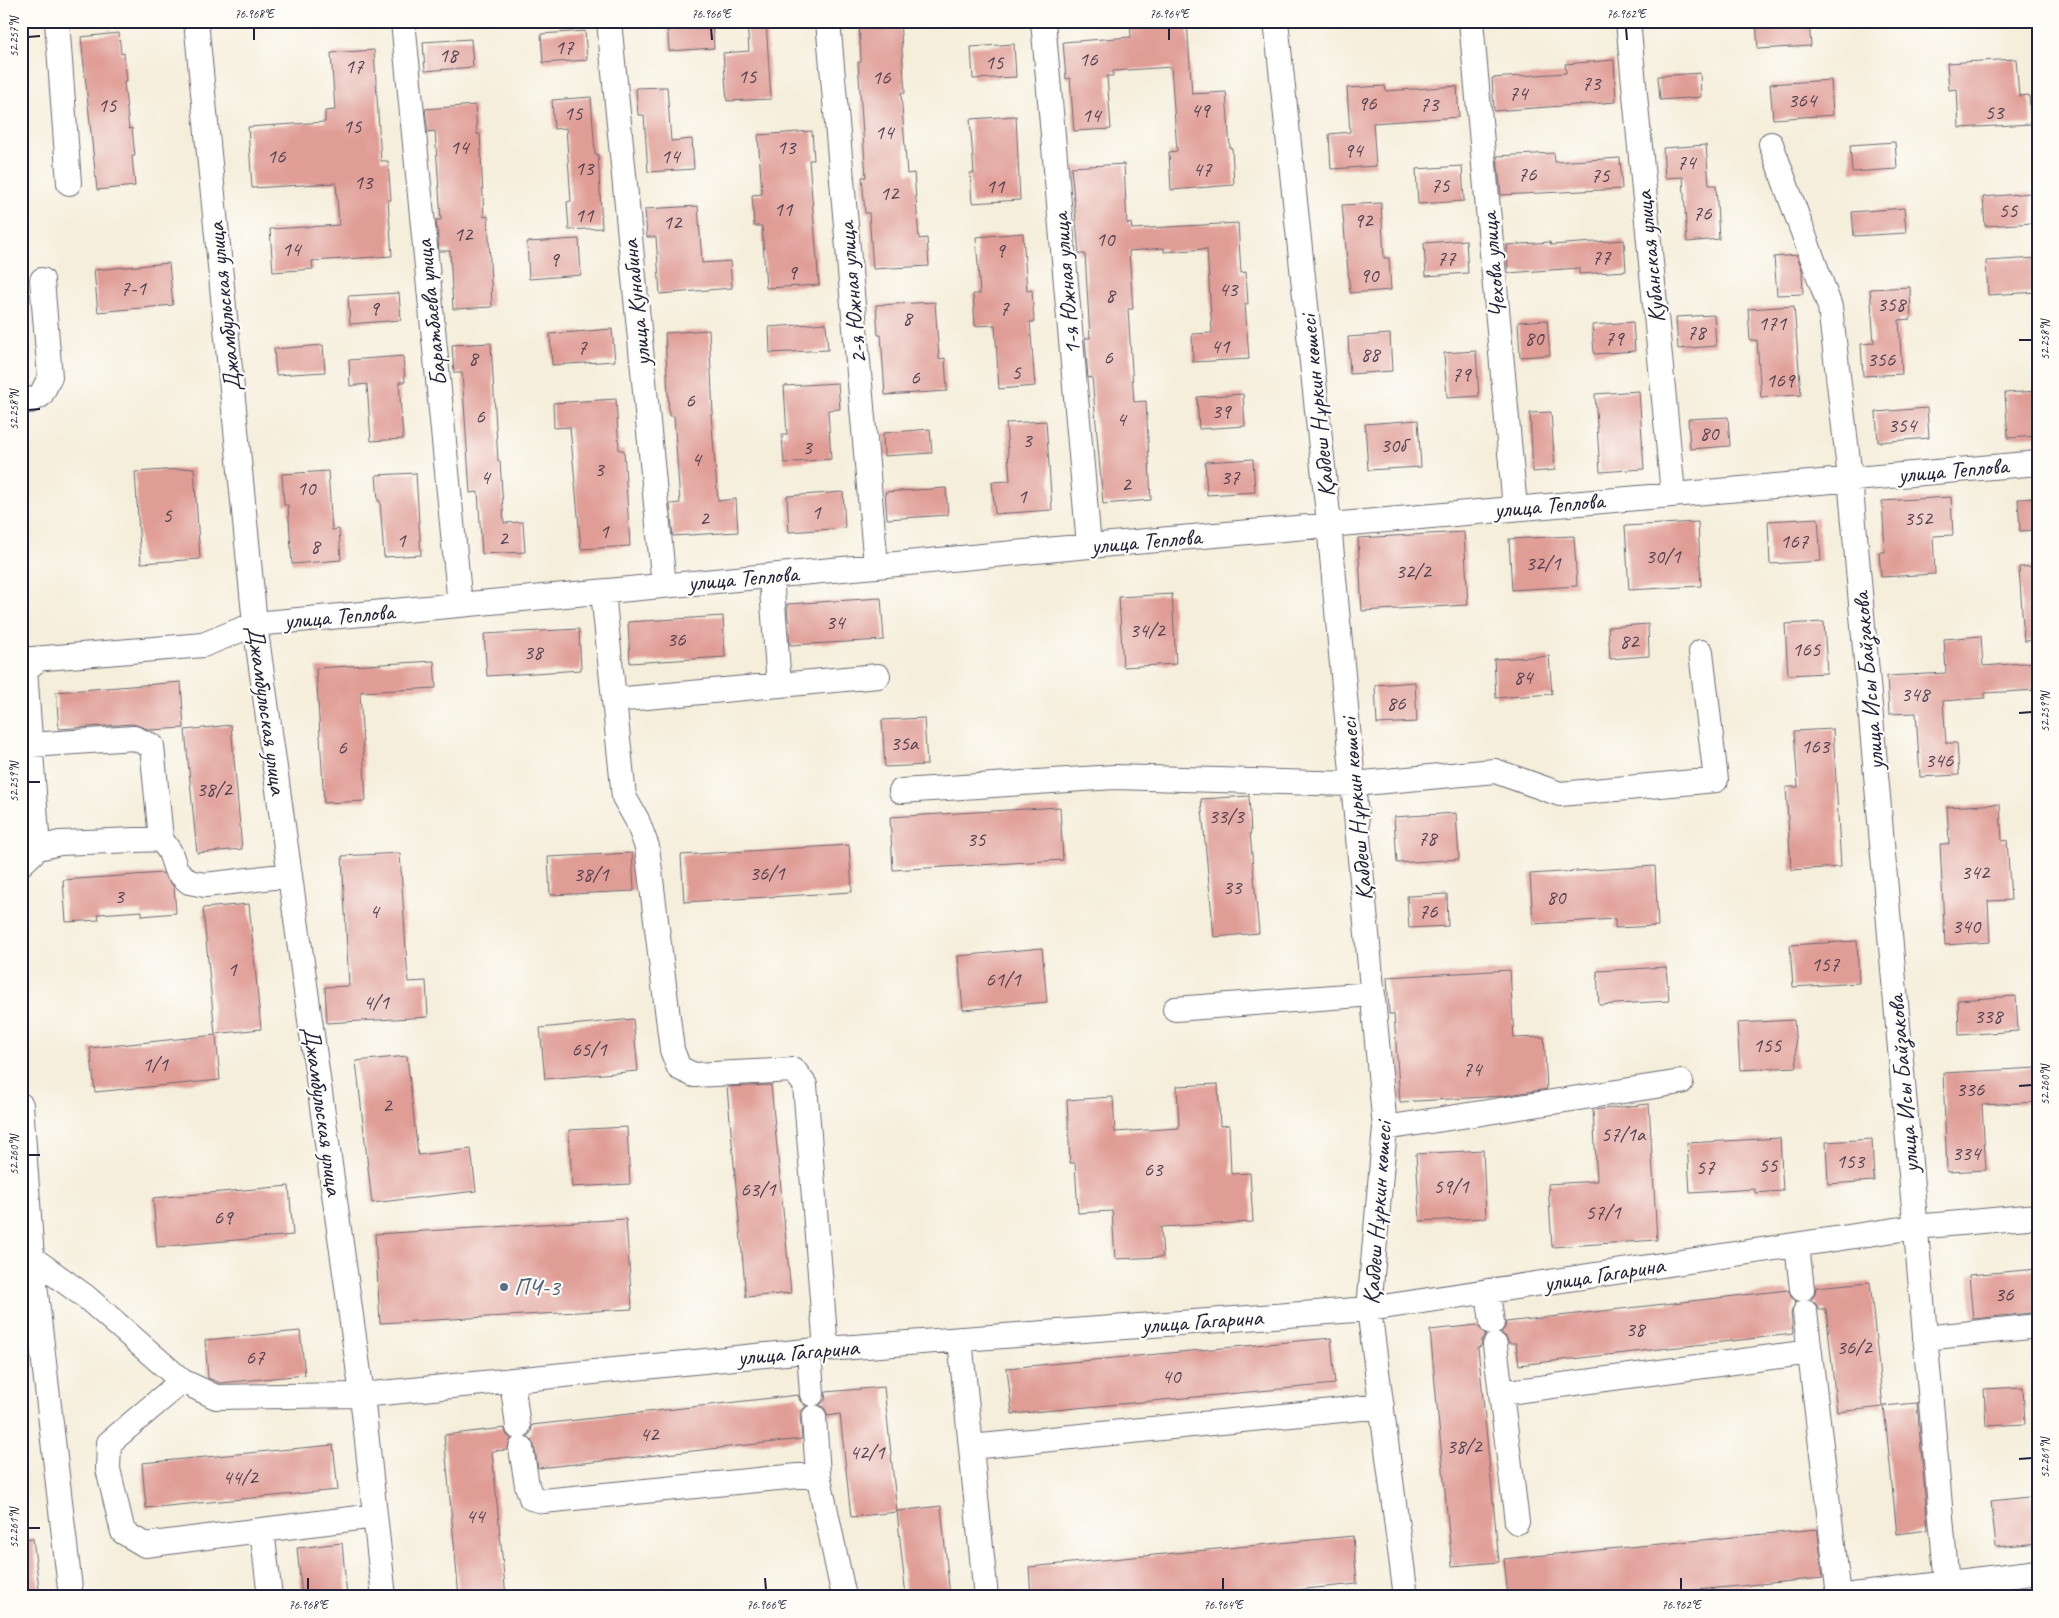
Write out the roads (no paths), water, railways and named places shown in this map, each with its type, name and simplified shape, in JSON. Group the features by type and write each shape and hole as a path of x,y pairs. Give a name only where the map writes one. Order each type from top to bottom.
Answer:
{"street":[{"path":"57,21 69,182"},
{"name":"Джамбульская улица","path":"196,21 255,624 362,1395 384,1597"},
{"name":"Баратбаева улица","path":"402,21 460,605"},
{"name":"улица Кунабина","path":"609,21 664,586"},
{"name":"2-я Южная улица","path":"828,21 876,566"},
{"name":"1-я Южная улица","path":"1043,21 1089,546"},
{"name":"Қабдеш Нұркин көшесі","path":"1276,21 1329,524 1386,1128 1369,1309 1382,1406 1402,1596"},
{"name":"Чехова улица","path":"1471,21 1515,508"},
{"name":"Кубанская улица","path":"1628,21 1673,494"},
{"name":"улица Исы Байзакова","path":"1771,144 1830,307 1850,478 1948,1590"},
{"path":"21,400 30,400 41,395 50,377 42,280"},
{"name":"улица Теплова","path":"29,659 203,645 255,624 1329,524 2038,463"},
{"path":"771,576 779,685"},
{"path":"603,592 624,797 637,820 647,846 672,1050 679,1068 694,1075 794,1070 805,1085 818,1350 812,1394"},
{"path":"901,791 1114,777 1353,784 1495,771 1560,794 1716,780 1701,652"},
{"path":"29,659 26,670 31,745 30,856 60,843 161,839"},
{"path":"614,700 878,676"},
{"path":"31,745 134,738 152,746 161,839 170,852 176,870 189,882 205,886 290,875"},
{"path":"1175,1009 1373,994"},
{"path":"1386,1128 1681,1082"},
{"path":"21,1105 26,1258 71,1597"},
{"name":"улица Гагарина","path":"26,1258 86,1297 182,1381 216,1397 362,1395 818,1350 1369,1309 1915,1227 2038,1216"},
{"path":"1796,1245 1802,1289"},
{"path":"1488,1291 1517,1522"},
{"path":"1805,1312 1838,1597 1948,1590 2038,1572"},
{"path":"1925,1338 2038,1326"},
{"path":"960,1339 986,1597"},
{"path":"1501,1393 1810,1352"},
{"path":"512,1380 527,1485 531,1498 543,1501 818,1474"},
{"path":"182,1381 109,1443 108,1469 123,1532 145,1545 375,1516"},
{"path":"971,1447 1382,1406"},
{"path":"814,1417 818,1474 844,1597"},
{"path":"262,1530 270,1597"}],"place":[{"name":"ПЧ-3","path":"504,1287"}]}
